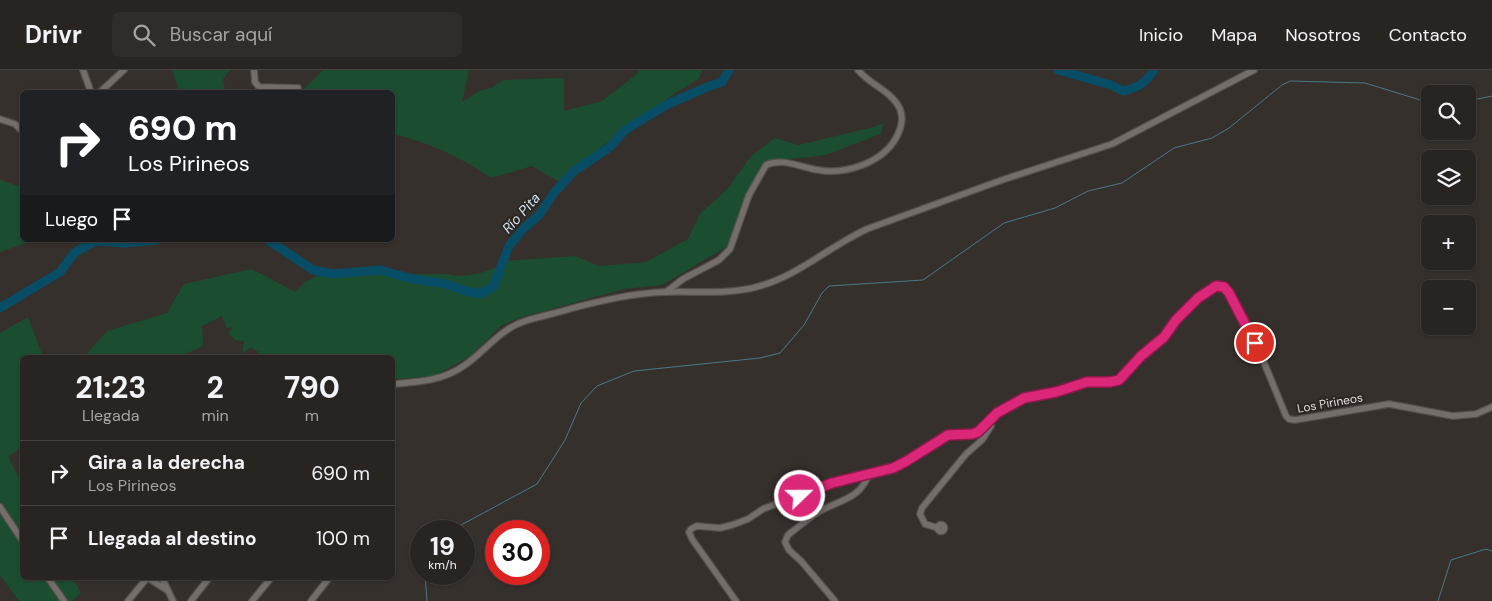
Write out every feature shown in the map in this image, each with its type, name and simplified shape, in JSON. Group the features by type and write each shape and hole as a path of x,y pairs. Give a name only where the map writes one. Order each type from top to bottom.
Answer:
{"street":[{"path":"83,70 90,90"},
{"path":"102,90 124,70"},
{"path":"254,70 255,82 259,87 298,88"},
{"path":"666,292 719,260 730,249 749,195 766,165 779,162 819,170 842,170 878,158 888,150 899,132 902,118 901,110 893,99 858,70"},
{"path":"395,384 443,377 463,366 506,330 526,321 622,296 666,292 745,290 777,280 854,235 873,227 1002,180 1112,144 1254,70"},
{"path":"0,119 11,122 20,129"},
{"name":"Los Pirineos","path":"736,601 689,534 691,529 697,526 720,528 732,526 748,519 763,509 832,483 883,471 905,462 948,435 978,432 997,413 1024,398 1056,392 1087,382 1119,380 1141,356 1164,337 1176,320 1198,298 1219,285 1224,287 1229,293 1263,360 1286,416 1289,419 1295,420 1384,404 1393,404 1453,416 1476,414 1492,407"},
{"path":"938,528 925,524 920,514 922,508 966,454 982,440 991,426 990,419"},
{"path":"835,601 801,561 789,550 785,542 786,538 819,512 858,492 866,483 869,473"},
{"path":"0,507 20,537"},
{"path":"49,580 64,601"},
{"path":"128,601 146,580"},
{"path":"151,580 167,590"},
{"path":"163,580 173,601"},
{"path":"191,601 208,580"},
{"path":"252,601 269,580"},
{"path":"311,601 327,580"}],"green space":[{"path":"172,70 230,70 223,79 225,90 177,90 178,86"},
{"path":"323,70 469,70 462,102 479,91 491,88 503,80 564,78 564,111 602,101 637,74 639,70 703,70 698,79 613,138 558,181 532,166 491,178 468,163 444,151 419,141 395,135 395,90 303,90"},
{"path":"884,123 880,134 826,155 764,162 728,246 662,285 624,289 522,317 502,325 470,356 433,377 395,379 395,355 257,355 258,352 251,347 242,354 244,341 235,340 228,333 233,327 227,328 222,316 202,326 203,346 186,355 86,355 107,331 167,313 184,284 252,269 295,292 304,283 318,275 448,274 463,276 486,271 506,261 575,256 599,266 646,262 688,239 700,214 729,187 751,156 775,138 798,145"},
{"path":"0,180 20,186 20,242 29,242 0,252"},
{"path":"28,317 42,355 20,355 20,448 8,457 20,479 20,580 74,580 81,593 72,601 19,601 0,575 0,333"}],"waterway":[{"name":"Río Pita","path":"271,242 313,270 333,274 380,270 413,279 446,284 480,294 493,287 509,246 523,229 539,215 554,193 574,171 610,147 625,130 668,104 722,82 729,70"},
{"name":"Río Pita","path":"1058,70 1111,85 1123,91 1141,84 1154,70"},
{"path":"470,520 537,484 565,440 581,403 597,386 634,371 760,358 780,353 804,325 822,293 829,286 923,280 1004,223 1055,208 1088,191 1122,183 1174,148 1212,138 1229,128 1282,85 1290,81 1365,83 1421,100"},
{"path":"1476,99 1492,96"},
{"name":"Río Pita","path":"0,308 60,272 74,253 93,242"},
{"name":"Río Pita","path":"110,242 136,242"},
{"path":"1438,601 1451,560 1486,549 1492,551"},
{"path":"426,585 427,601"}],"route":[{"path":"800,496 832,483 893,468 948,435 966,435 978,432 992,416 1024,398 1056,392 1087,382 1119,380 1141,356 1164,337 1172,324 1198,298 1213,287 1222,286 1229,293 1255,343"}]}
